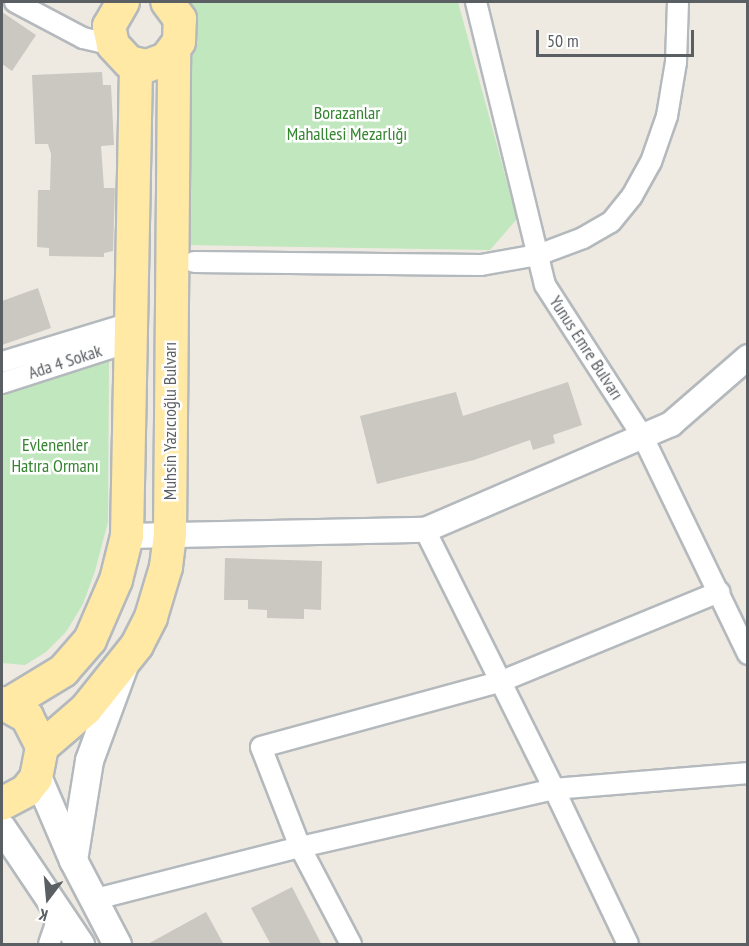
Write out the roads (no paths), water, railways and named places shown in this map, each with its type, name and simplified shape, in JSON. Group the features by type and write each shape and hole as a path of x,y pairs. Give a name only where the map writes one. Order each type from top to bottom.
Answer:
{"main road":[{"path":"123,2 109,26 112,45 122,58 136,65 157,64 174,52"},
{"name":"Muhsin Yazıcıoğlu Bulvarı","path":"2,804 26,791 39,761 125,661 151,617 166,567 170,534 174,52 181,30 175,9 167,2"},
{"path":"4,704 63,671 78,657 104,611 127,536 136,65"},
{"path":"73,860 89,760 108,717 125,661"},
{"path":"4,704 27,717 39,761 73,860 117,945"},
{"path":"2,828 80,945"}],"street":[{"path":"15,2 82,38 112,45"},
{"name":"Yunus Emre Bulvarı","path":"476,2 545,285 644,437 747,654"},
{"path":"194,262 482,265 538,255 611,222 632,196 651,162 667,116 676,62 678,2"},
{"name":"Ada 4 Sokak","path":"2,362 130,333"},
{"name":"Ada 4 Sokak","path":"2,383 130,333"},
{"path":"127,536 424,530 671,424 747,357"},
{"path":"424,530 502,681 628,945"},
{"path":"351,945 300,847 261,747 502,681 719,592"},
{"path":"92,900 300,847 554,789 747,773"},
{"path":"49,945 60,912"}],"park label":[{"name":"Borazanlar Mahallesi Mezarlığı","path":"347,124"},
{"name":"Evlenenler Hatıra Ormanı","path":"55,456"}]}
